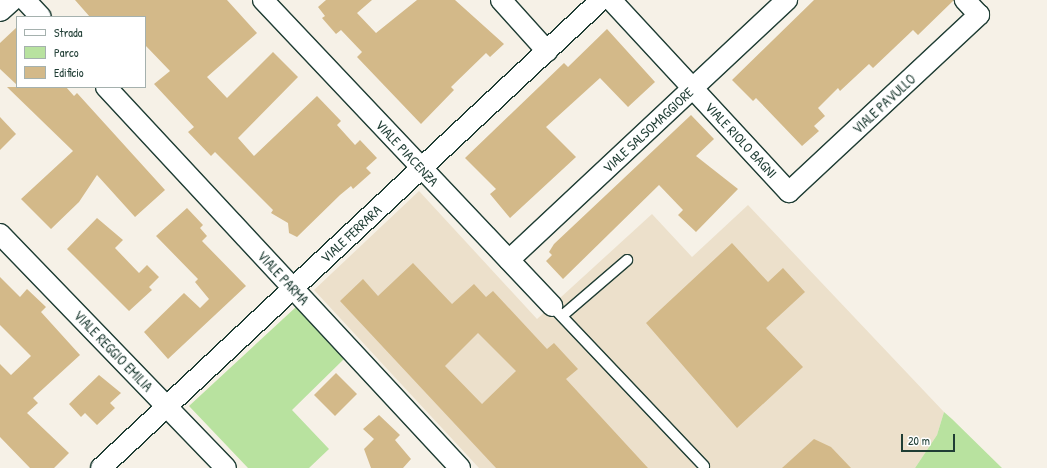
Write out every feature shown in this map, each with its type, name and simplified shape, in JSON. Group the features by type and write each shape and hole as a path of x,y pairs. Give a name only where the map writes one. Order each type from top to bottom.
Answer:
{"street":[{"path":"0,10 11,0"},
{"path":"25,0 40,16"},
{"name":"VIALE PIACENZA","path":"263,0 557,311"},
{"path":"501,0 547,51"},
{"name":"VIALE FERRARA","path":"100,468 601,0"},
{"name":"VIALE RIOLO BAGNI","path":"611,0 789,192"},
{"name":"VIALE SALSOMAGGIORE","path":"509,260 787,0"},
{"name":"VIALE PAVULLO","path":"789,192 979,15 965,0"},
{"name":"VIALE PARMA","path":"107,88 460,468"},
{"name":"VIALE REGGIO EMILIA","path":"0,234 226,468"}],"lane":[{"path":"627,260 557,311 704,466"}],"shaded area":[{"path":"419,191 537,319 652,214 692,257 748,205 944,412 937,435 915,468 479,468 314,290"}],"green space":[{"path":"296,307 344,359 292,410 329,449 309,468 248,468 189,406"},
{"path":"944,412 1002,468 915,468 937,435"}],"building":[{"path":"75,0 227,0 257,33 207,77 227,98 273,52 298,77 238,138 254,156 317,96 341,121 337,125 355,145 360,140 377,158 366,168 371,173 353,189 351,186 340,195 297,237 289,233 288,223 271,213 273,210 215,152 211,156 188,132 194,127 154,84 170,71 146,46 146,16 89,16"},
{"path":"326,0 372,0 357,13 376,33 417,0 455,0 504,44 490,57 486,53 451,87 454,90 421,124 357,57 362,52 341,30 336,34 322,18 325,16 318,7"},
{"path":"814,0 954,0 918,35 913,30 873,68 869,64 840,91 838,88 818,108 825,116 814,126 819,131 802,146 756,98 753,101 732,80"},
{"path":"16,28 16,84 0,69 0,43"},
{"path":"607,29 655,82 628,107 600,78 546,127 576,157 510,218 490,194 496,189 465,158 564,63 568,67"},
{"path":"7,87 67,88 74,96 77,93 165,190 135,217 97,175 79,202 51,229 21,199 73,151"},
{"path":"691,115 714,139 696,156 738,189 696,232 678,215 683,210 659,185 563,279 546,261 552,255 549,252 554,244"},
{"path":"0,117 16,134 0,150"},
{"path":"187,208 203,225 200,228 207,236 202,241 246,286 168,359 144,332 184,293 200,308 209,299 195,282 198,279 156,236"},
{"path":"97,218 123,240 115,248 139,273 147,265 159,277 149,287 152,290 129,311 67,249"},
{"path":"732,243 768,282 783,268 805,292 766,328 803,367 737,428 646,323"},
{"path":"413,263 452,304 474,284 486,297 493,291 547,349 554,343 578,369 566,379 648,468 496,468 340,301 363,279 378,296","holes":["478,333 516,371 482,404 445,366"]},
{"path":"0,277 20,297 27,289 46,307 41,312 80,355 33,398 38,403 27,413 69,453 54,468 30,468 0,437 0,364 11,375 31,356 0,325"},
{"path":"336,373 357,394 335,416 314,395"},
{"path":"99,375 121,393 110,403 115,408 97,425 85,413 81,417 69,404"},
{"path":"379,415 400,435 395,440 411,459 403,468 371,468 364,449 374,439 363,429"},
{"path":"814,439 831,447 851,468 782,468"}]}
